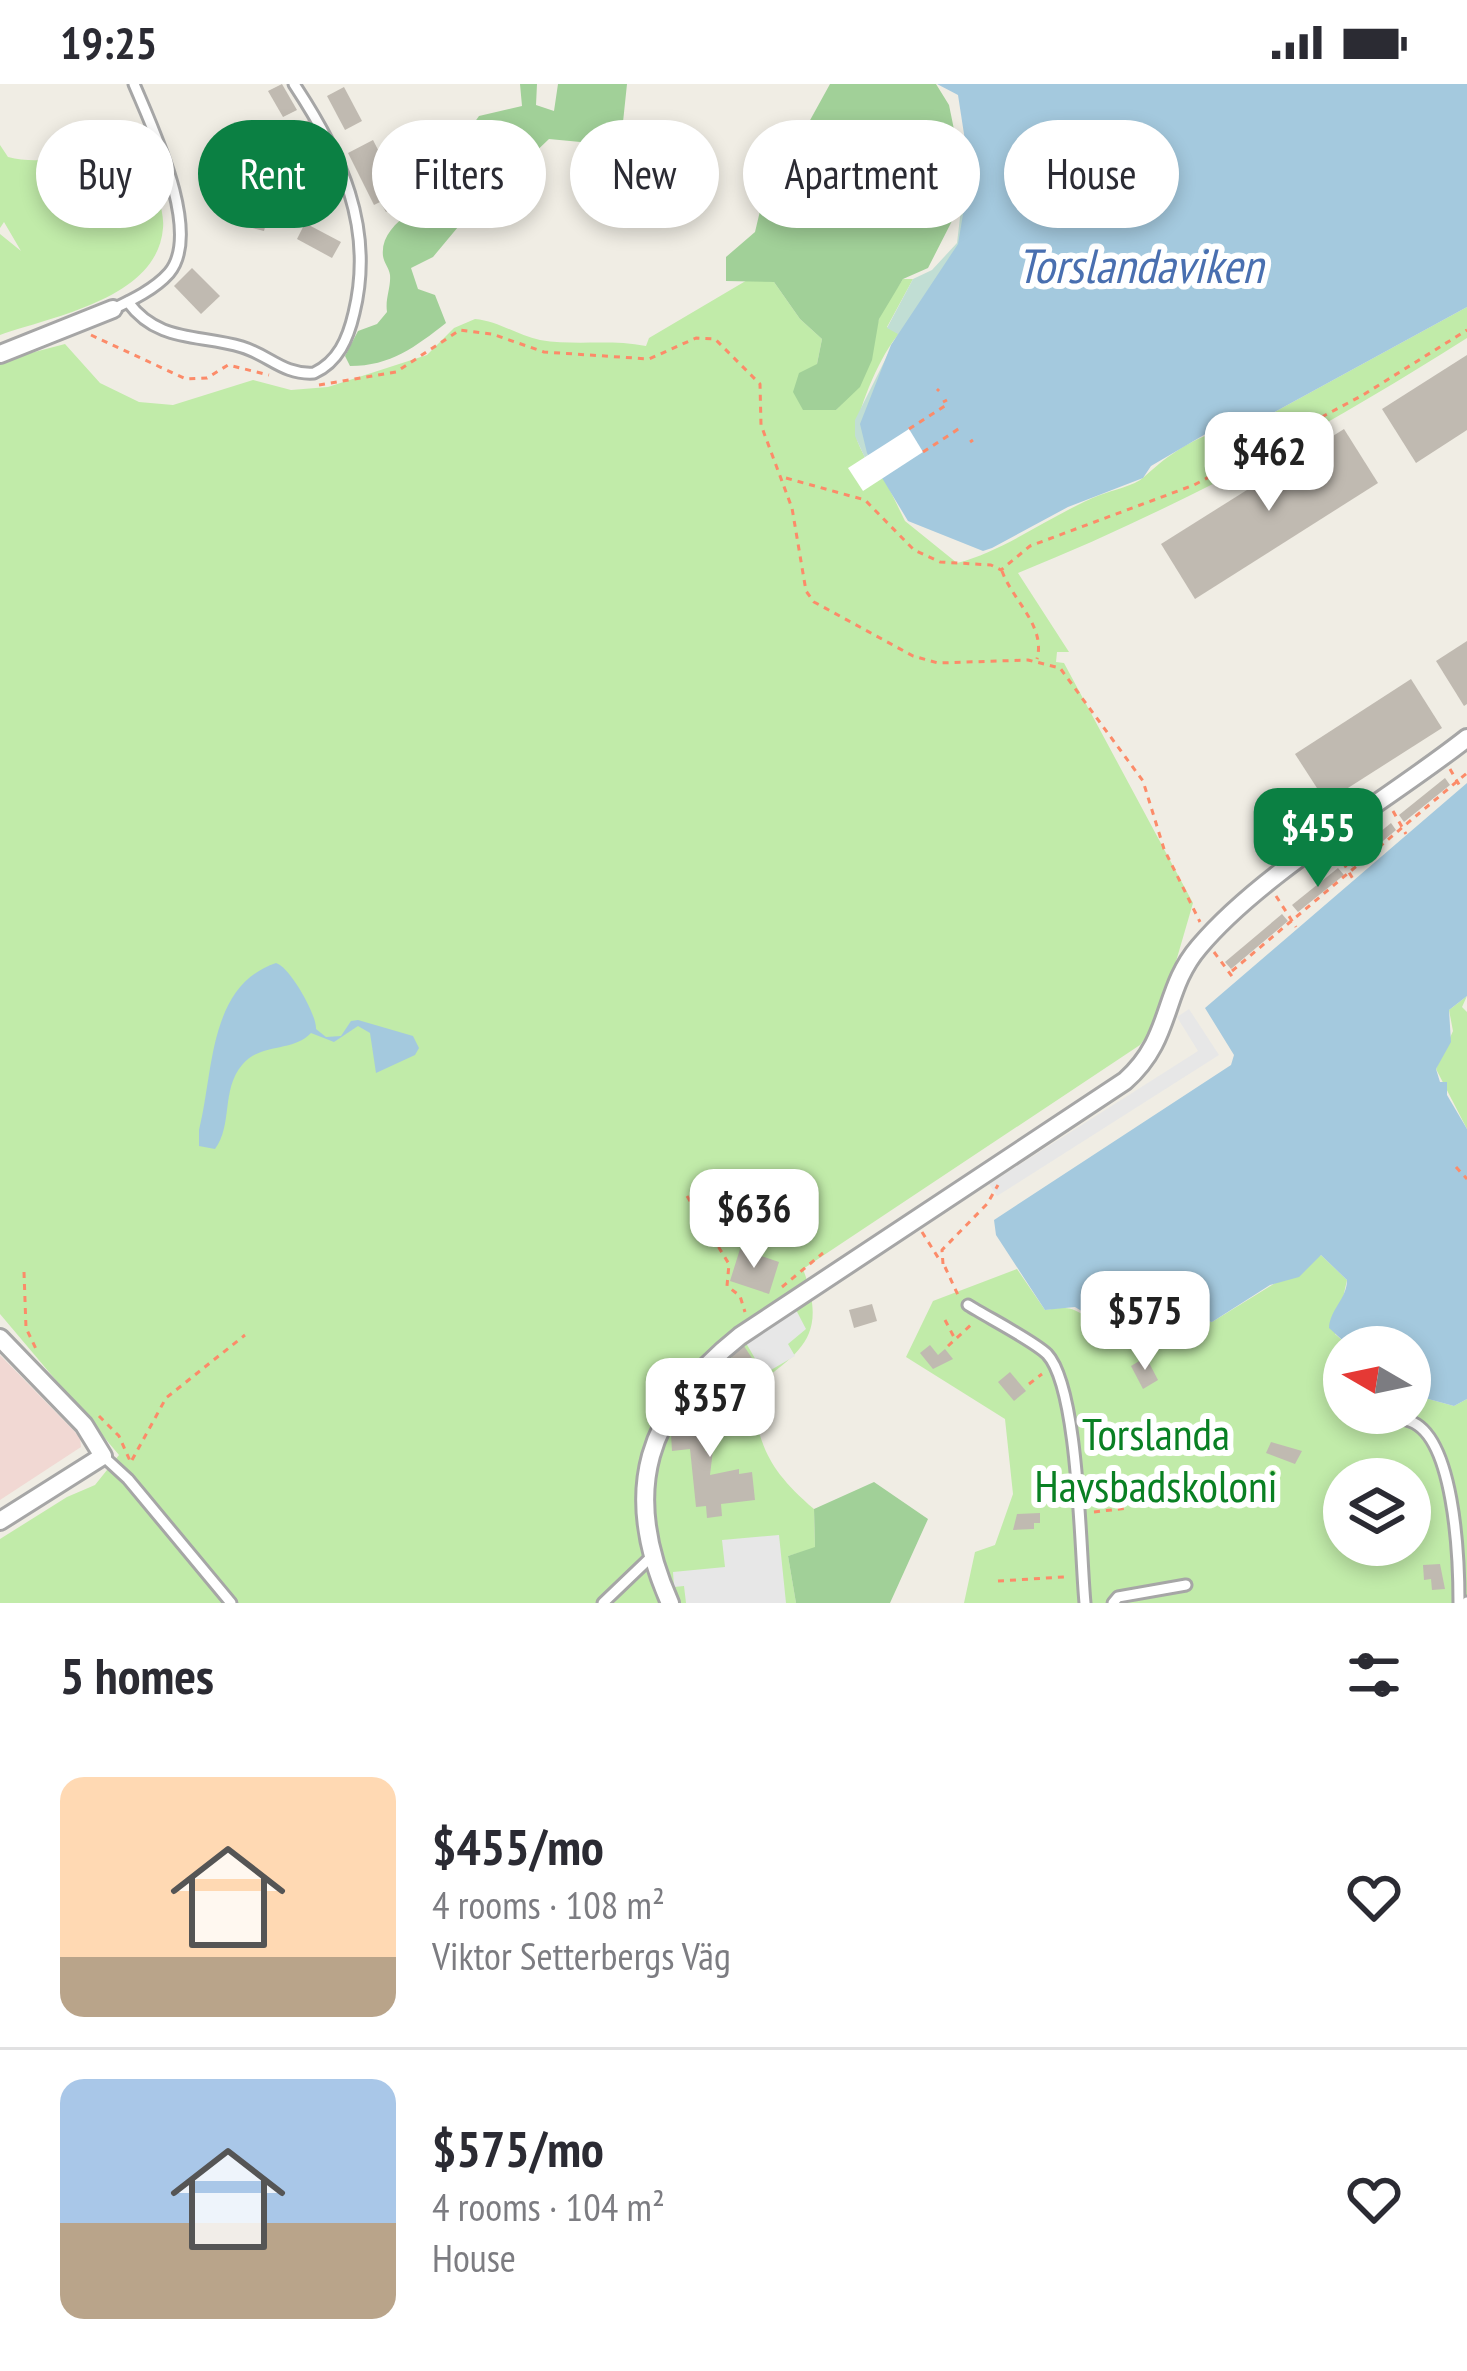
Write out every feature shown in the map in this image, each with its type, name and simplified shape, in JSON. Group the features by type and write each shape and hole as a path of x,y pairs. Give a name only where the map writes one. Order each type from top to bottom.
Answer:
{"street":[{"path":"0,354 121,306"},
{"path":"670,1603 650,1558 648,1468 670,1406 686,1383 746,1332 1145,1063 1195,951 1207,938 1268,885 1467,738"},
{"path":"0,1338 84,1425 103,1456 0,1521"}],"lane":[{"path":"134,84 158,139 181,236 167,276 121,306 184,340 240,346 286,371 314,373 340,352 358,285 357,211 327,137 294,84"},
{"path":"968,1305 1040,1349 1054,1365 1073,1455 1085,1603"},
{"path":"1429,1434 1443,1458 1464,1603"},
{"path":"103,1456 128,1478 231,1603"},
{"path":"603,1603 650,1558"},
{"path":"1113,1603 1118,1597 1186,1585"}],"path":[{"path":"82,325 98,340 186,379 207,378 220,367 236,365 282,381"},
{"path":"311,386 396,372 460,330 492,334 544,352 649,358 696,338 715,339 760,384 761,425 783,477 806,590 814,602 914,656 938,663 1036,661 1067,676 1143,782 1165,849 1207,938 1234,980"},
{"path":"1001,570 1030,546 1194,485 1363,395 1467,330"},
{"path":"909,429 946,402"},
{"path":"923,452 963,426"},
{"path":"783,477 865,500 914,550 940,562 991,565 1001,570 1038,635 1036,661"},
{"path":"1442,758 1461,788"},
{"path":"1230,973 1467,772"},
{"path":"1385,800 1406,834"},
{"path":"1330,840 1353,879"},
{"path":"1268,885 1296,927"},
{"path":"1456,1167 1467,1179"},
{"path":"943,1264 942,1250 987,1204 1001,1180"},
{"path":"687,1196 729,1264 727,1286 740,1296 746,1332"},
{"path":"911,1219 943,1264 953,1290 968,1305"},
{"path":"24,1272 26,1328 48,1364"},
{"path":"948,1346 983,1314"},
{"path":"945,1320 956,1340"},
{"path":"128,1478 131,1463 166,1398 245,1335"},
{"path":"1029,1384 1054,1365"},
{"path":"88,1406 119,1436 131,1463"},
{"path":"1073,1455 1108,1447"},
{"path":"1078,1514 1128,1508"},
{"path":"998,1581 1064,1577 1065,1581"}],"shaded area":[{"path":"959,228 964,228 897,435 865,458 855,436 855,420 898,334 887,328 913,279 932,270 957,243"},
{"path":"1189,1009 1219,1055 997,1196 989,1184 1198,1051 1177,1017"},
{"path":"794,1306 806,1329 788,1344 795,1356 764,1374 746,1343"},
{"path":"0,1355 80,1437 81,1447 0,1500"},
{"path":"779,1535 786,1603 686,1603 684,1586 674,1587 673,1572 725,1567 722,1540"}],"green space":[{"path":"520,84 537,84 536,105 554,111 558,84 627,84 623,120 570,120 570,141 546,142 546,120 476,120 522,106"},
{"path":"830,84 936,84 952,120 810,120"},
{"path":"0,145 8,157 36,160 36,228 163,228 157,252 122,288 72,312 0,335 0,234 21,251 4,222 0,228"},
{"path":"393,228 457,228 433,257 411,268 418,289 435,295 446,323 390,359 350,366 345,356 358,331 377,324 387,312 390,275 383,256"},
{"path":"756,228 948,228 928,268 903,279 879,319 872,360 860,387 836,410 803,410 793,392 799,373 817,364 822,339 800,319 774,282 726,281 726,257"},
{"path":"749,279 774,282 800,319 822,339 817,364 836,410 861,379 886,305 903,279 913,279 887,327 899,334 879,366 858,420 856,438 865,458 849,469 884,478 905,521 957,563 1135,483 1192,442 1249,426 1467,307 1467,338 1359,404 1192,495 1018,573 1069,652 1057,652 1056,662 1064,663 1193,903 1159,1020 1140,1045 803,1269 813,1313 810,1329 794,1354 749,1391 769,1457 814,1509 815,1548 788,1556 796,1603 0,1603 0,1539 95,1485 119,1455 0,1314 0,361 65,344 100,383 139,402 173,405 253,380 291,390 328,387 427,355 454,328 475,319 540,340 646,346 649,338"},
{"path":"1467,996 1462,1007 1467,1012 1467,1129 1436,1069 1453,1031 1449,1010"},
{"name":"Torslanda Havsbadskoloni","path":"1321,1255 1347,1280 1337,1326 1323,1326 1323,1434 1431,1434 1431,1400 1454,1406 1467,1399 1467,1603 964,1603 975,1552 995,1545 1013,1494 1005,1419 906,1357 933,1301 1017,1269 1045,1310 1069,1308 1104,1321 1157,1303 1212,1322"},
{"path":"874,1482 928,1519 890,1603 796,1603 788,1556 815,1547 814,1509"}],"water":[{"name":"Torslandaviken","path":"937,84 1467,84 1467,307 1249,426 1214,429 1151,466 1143,478 1068,507 992,548 983,551 908,521 867,453 860,424 891,345 958,244 961,228 980,228 980,120 962,120 958,95"},
{"path":"1467,783 1467,996 1449,1010 1451,1042 1436,1069 1440,1082 1447,1082 1447,1095 1467,1129 1467,1399 1454,1406 1431,1400 1431,1326 1329,1326 1347,1280 1321,1255 1299,1277 1270,1285 1212,1322 1153,1305 1115,1322 1098,1321 1075,1307 1045,1310 996,1235 994,1220 1231,1065 1234,1055 1205,1008"},
{"path":"276,963 295,982 316,1029 326,1037 341,1036 351,1021 358,1020 413,1036 419,1048 415,1055 376,1073 370,1033 358,1026 334,1042 311,1033 295,1043 258,1053 236,1075 215,1149 199,1146 212,1057 226,1010 254,974"}],"pier":[{"path":"909,429 923,452 863,491 848,468"}],"building":[{"path":"282,84 297,110 283,117 268,91"},
{"path":"344,87 362,121 348,128 348,120 340,120 327,96"},
{"path":"372,141 372,201 348,153"},
{"path":"302,228 314,228 341,242 332,258 297,239"},
{"path":"192,268 220,296 201,314 174,286"},
{"path":"1467,355 1467,430 1416,463 1382,409"},
{"path":"1344,429 1378,483 1195,599 1161,544"},
{"path":"1467,641 1467,704 1464,706 1436,661"},
{"path":"1411,679 1442,728 1326,802 1295,754"},
{"path":"1445,778 1450,785 1404,822 1399,815"},
{"path":"1391,823 1396,830 1352,867 1346,860"},
{"path":"1338,868 1344,875 1298,912 1292,905"},
{"path":"1282,914 1288,921 1231,969 1225,962"},
{"path":"740,1249 779,1262 769,1294 730,1281"},
{"path":"872,1304 877,1321 854,1328 849,1310"},
{"path":"742,1343 763,1375 749,1384 728,1352"},
{"path":"930,1345 938,1355 945,1349 953,1359 933,1369 920,1353"},
{"path":"1146,1357 1158,1380 1143,1389 1131,1366"},
{"path":"1010,1372 1026,1391 1014,1401 998,1382"},
{"path":"736,1401 738,1416 701,1420 705,1451 713,1450 710,1475 739,1469 739,1474 752,1472 755,1500 721,1504 722,1516 707,1518 706,1506 696,1507 690,1449 672,1451 671,1434 678,1416 685,1415 684,1407"},
{"path":"1271,1442 1302,1451 1295,1464 1266,1453"},
{"path":"1040,1513 1034,1529 1013,1530 1017,1514"},
{"path":"1440,1564 1445,1589 1432,1590 1431,1579 1424,1580 1423,1566"}]}
